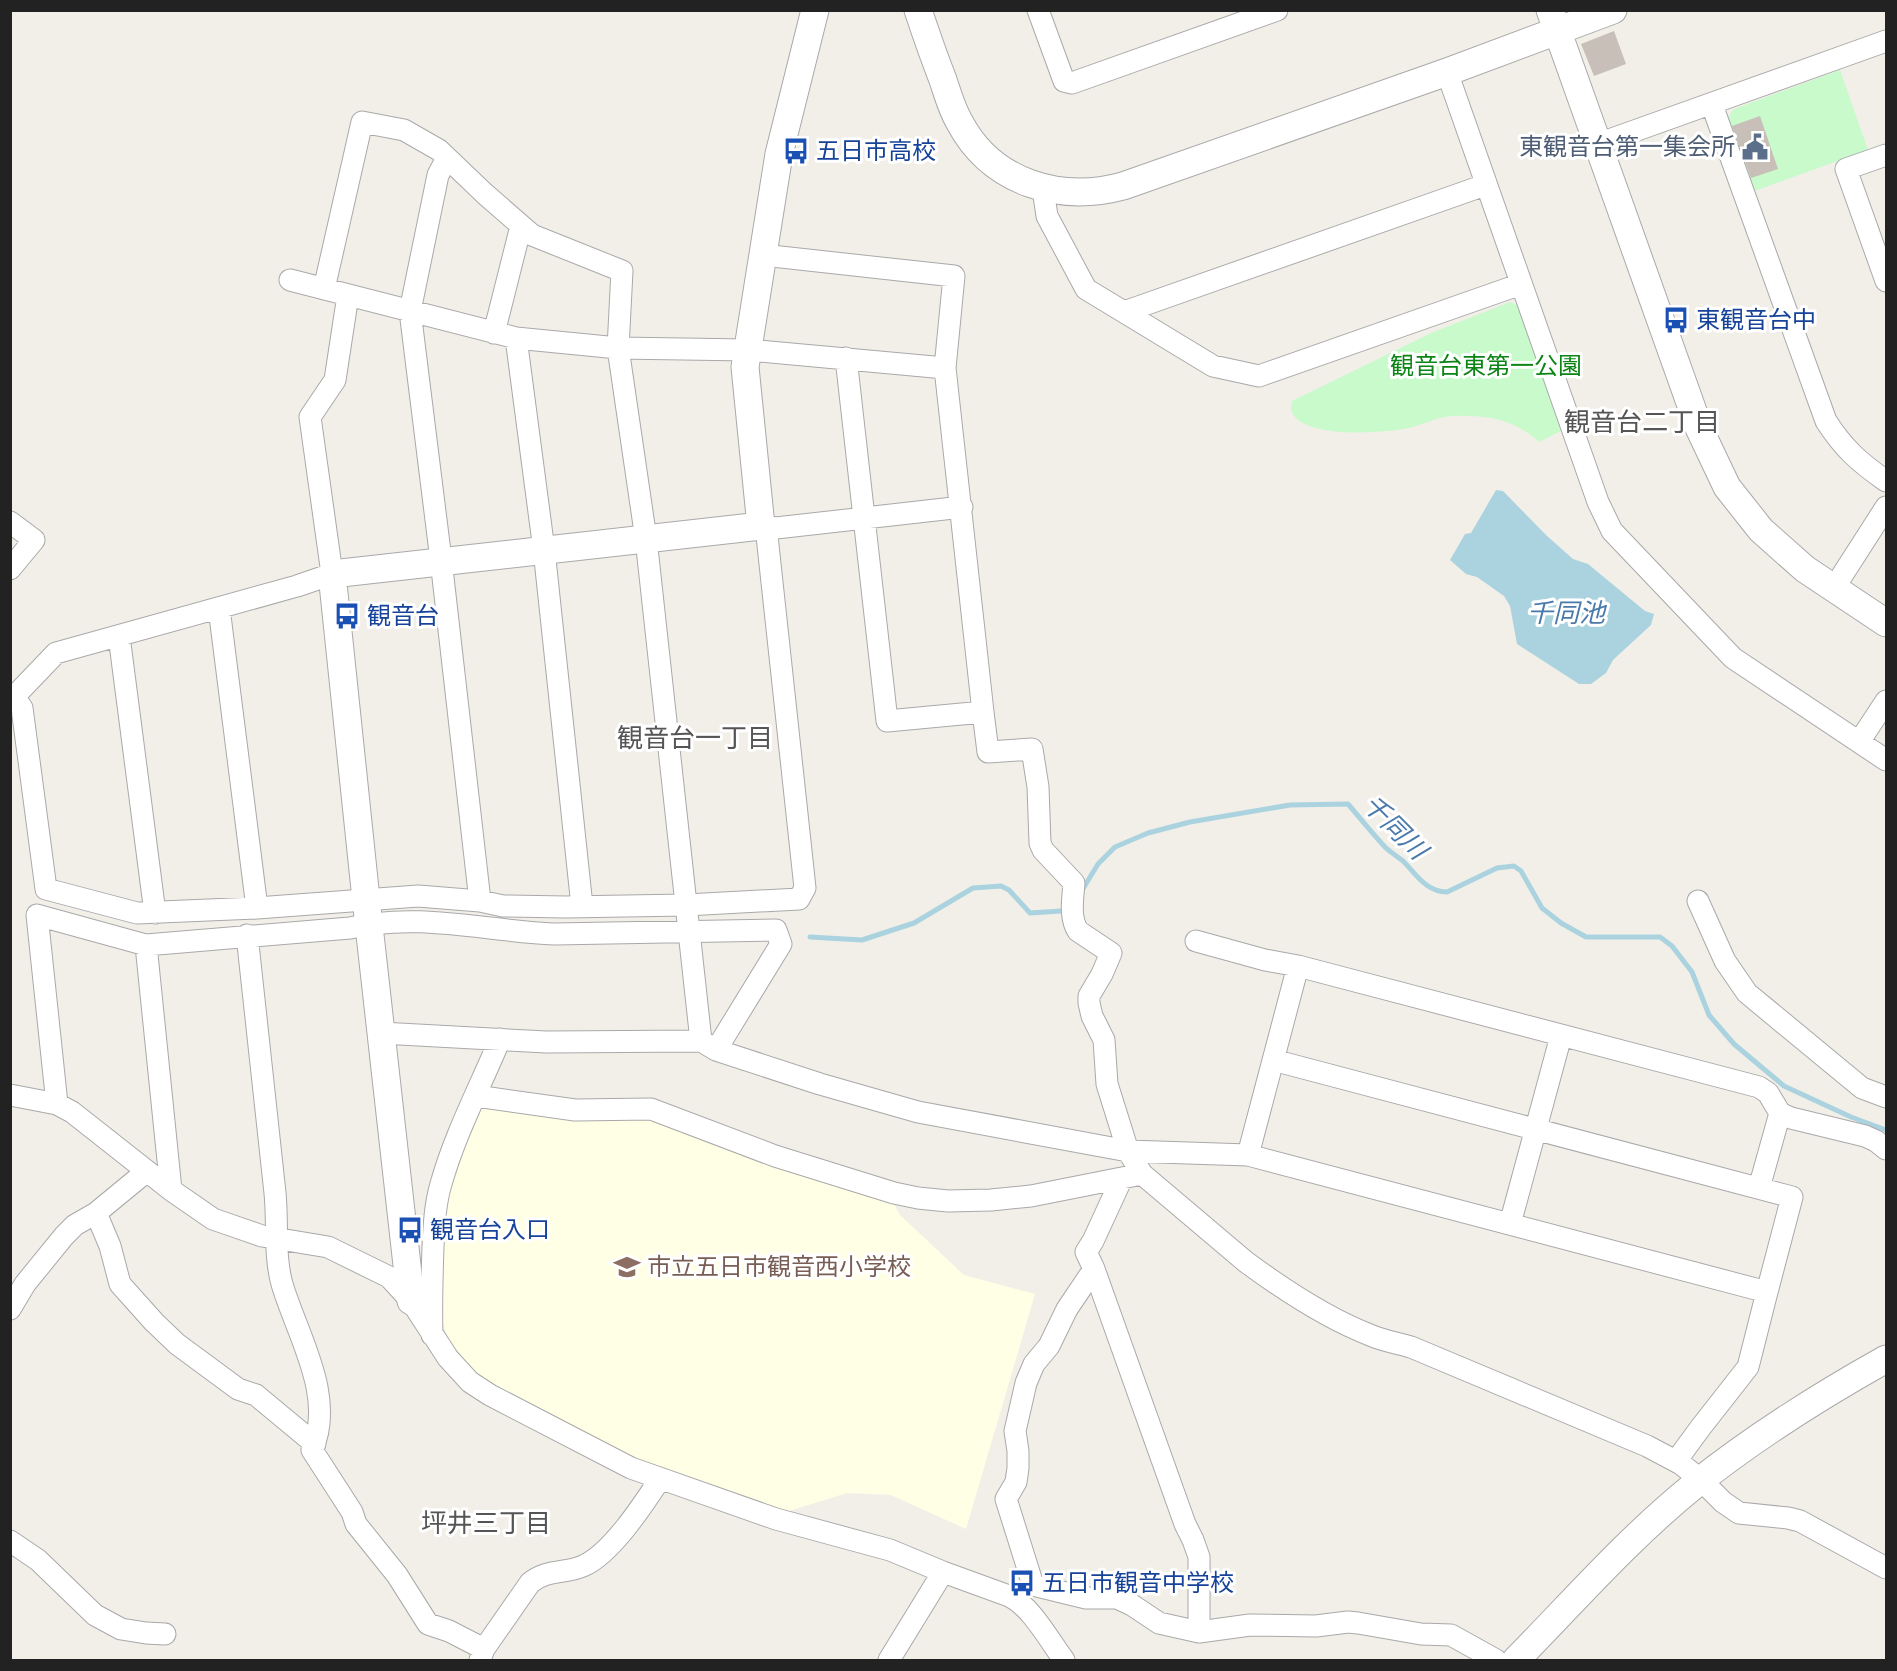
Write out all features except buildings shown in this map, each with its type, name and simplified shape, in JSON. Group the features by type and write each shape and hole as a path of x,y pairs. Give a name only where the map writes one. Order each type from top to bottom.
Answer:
{"street":[{"path":"815,10 779,154 745,367 761,526 767,536 805,888 799,899 686,905 503,906 480,901 417,896 368,911 257,908 137,913 46,889 22,708 12,699 56,653 297,586 332,574 441,560 761,526 776,528 865,519 962,507"},
{"path":"918,10 951,104 969,139 996,165 1028,183 1043,189 1074,193 1091,193 1123,186 1447,72 1553,20 1613,10"},
{"path":"1038,10 1064,81 1072,83 1277,10"},
{"path":"1553,20 1699,428 1728,487 1761,530 1805,569 1887,623"},
{"path":"1598,144 1887,41"},
{"path":"1447,72 1598,502 1612,531 1733,658 1887,760"},
{"path":"1712,105 1826,421 1837,438 1861,464 1887,481"},
{"path":"324,289 362,123 404,130 439,150 532,235 622,271 618,348 645,539 688,932 709,1045"},
{"path":"1887,155 1846,169 1887,281"},
{"path":"447,158 438,176 410,311 480,901"},
{"path":"1124,312 1485,185"},
{"path":"1043,189 1047,216 1086,289 1213,366 1259,376 1521,284"},
{"path":"494,333 521,226"},
{"path":"762,255 954,276 945,368 988,752 1032,749 1038,787 1040,843 1043,850 1074,883 1073,918 1078,930 1111,953 1089,996 1089,1003 1092,1016 1104,1040 1107,1084 1128,1151 1132,1176 1086,1252 1199,1557 1199,1632"},
{"path":"290,280 516,338 618,348 748,350 945,368"},
{"path":"348,295 335,380 310,417 332,574 411,1301"},
{"path":"516,338 544,550 582,906"},
{"path":"846,358 886,721 983,712"},
{"path":"1834,588 1887,507"},
{"path":"10,522 34,540 10,569"},
{"path":"219,608 257,908"},
{"path":"119,636 155,913"},
{"path":"1859,742 1887,701"},
{"path":"1698,901 1725,961 1747,993 1862,1088 1887,1097"},
{"path":"368,911 392,922 430,922 554,934 776,930 781,944 709,1045"},
{"path":"57,1104 37,915 146,945 350,928 368,911"},
{"path":"247,935 277,1213 279,1270 282,1285 309,1361 318,1399 319,1418 312,1450 352,1512 356,1524 397,1575 428,1624 440,1627 482,1655 530,1583 545,1574 585,1566 606,1551 660,1479"},
{"path":"1196,941 1759,1087 1768,1093 1780,1113 1791,1118 1865,1136 1887,1149"},
{"path":"146,945 171,1190"},
{"path":"1248,1155 1298,966"},
{"path":"381,1033 546,1042 709,1045 820,1084 918,1112 1128,1151 1248,1155 1767,1292"},
{"path":"1510,1224 1560,1036"},
{"path":"432,1335 430,1296 436,1206 448,1160 501,1039"},
{"path":"1273,1060 1792,1197 1748,1367 1676,1461"},
{"path":"10,1095 57,1104 90,1125 171,1190 213,1219 262,1236 328,1247 389,1277 411,1301 448,1358 470,1382 490,1395 631,1468 776,1519 890,1550 1015,1599 1026,1609 1064,1660"},
{"path":"477,1096 575,1110 651,1109 776,1156 918,1198 948,1201 991,1200 1062,1191 1132,1176 1264,1276 1331,1317 1372,1336 1411,1347 1647,1446 1676,1461 1731,1508 1749,1514 1800,1521 1887,1568"},
{"path":"1759,1188 1780,1113"},
{"path":"10,1309 25,1284 64,1236 75,1225 96,1213 147,1171"},
{"path":"96,1213 110,1246 120,1284 154,1322 186,1351 238,1389 256,1395 315,1444"},
{"path":"1033,1585 1006,1499 1016,1482 1018,1468 1016,1419 1034,1364 1049,1346 1067,1309 1094,1269"},
{"path":"1516,1660 1652,1522 1701,1480 1731,1456 1797,1411 1887,1359"},
{"path":"10,1541 38,1560 94,1615 121,1629 165,1634"},
{"path":"889,1660 943,1572"},
{"path":"1015,1599 1033,1585"},
{"path":"1033,1585 1086,1598 1117,1598 1159,1623 1199,1632 1250,1625 1316,1626 1348,1622 1421,1634 1451,1635 1496,1660"}],"shaded area":[{"path":"487,1106 644,1116 891,1199 900,1215 964,1275 1035,1294 966,1529 891,1495 847,1493 786,1512 645,1462 519,1400 473,1371 449,1340 441,1320 441,1209 473,1120 481,1109"}],"green space":[{"path":"1840,70 1868,150 1752,192 1726,120 1734,109"},
{"name":"観音台東第一公園","path":"1510,302 1520,307 1563,430 1539,442 1510,423 1489,418 1447,416 1398,430 1345,432 1310,426 1298,420 1291,410 1292,401 1431,333"}],"water":[{"name":"千同池","path":"1496,490 1503,491 1573,559 1588,564 1645,611 1654,614 1651,625 1613,660 1606,673 1591,684 1579,684 1517,644 1510,606 1504,596 1477,577 1466,574 1450,560 1465,534 1471,533"}],"waterway":[{"name":"千同川","path":"1081,892 1098,864 1115,847 1148,833 1190,822 1290,805 1348,804 1385,847 1433,889 1447,892 1497,868 1514,866 1521,871 1542,908 1561,923 1586,937 1660,937 1672,946 1692,972 1709,1015 1734,1044 1784,1086 1851,1117 1886,1130"},
{"name":"千同川","path":"810,937 862,940 914,923 973,888 1001,886 1009,890 1030,913 1061,911 1066,907"}],"place":[{"name":"東観音台第一集会所","path":"1755,147"},
{"name":"五日市高校","path":"796,151"},
{"name":"東観音台中","path":"1676,320"},
{"name":"観音台","path":"347,616"},
{"name":"観音台入口","path":"410,1230"},
{"name":"市立五日市観音西小学校","path":"627,1267"},
{"name":"五日市観音中学校","path":"1022,1583"}],"district":[{"name":"観音台二丁目","path":"1642,422"},
{"name":"観音台一丁目","path":"695,738"},
{"name":"坪井三丁目","path":"486,1523"}]}
